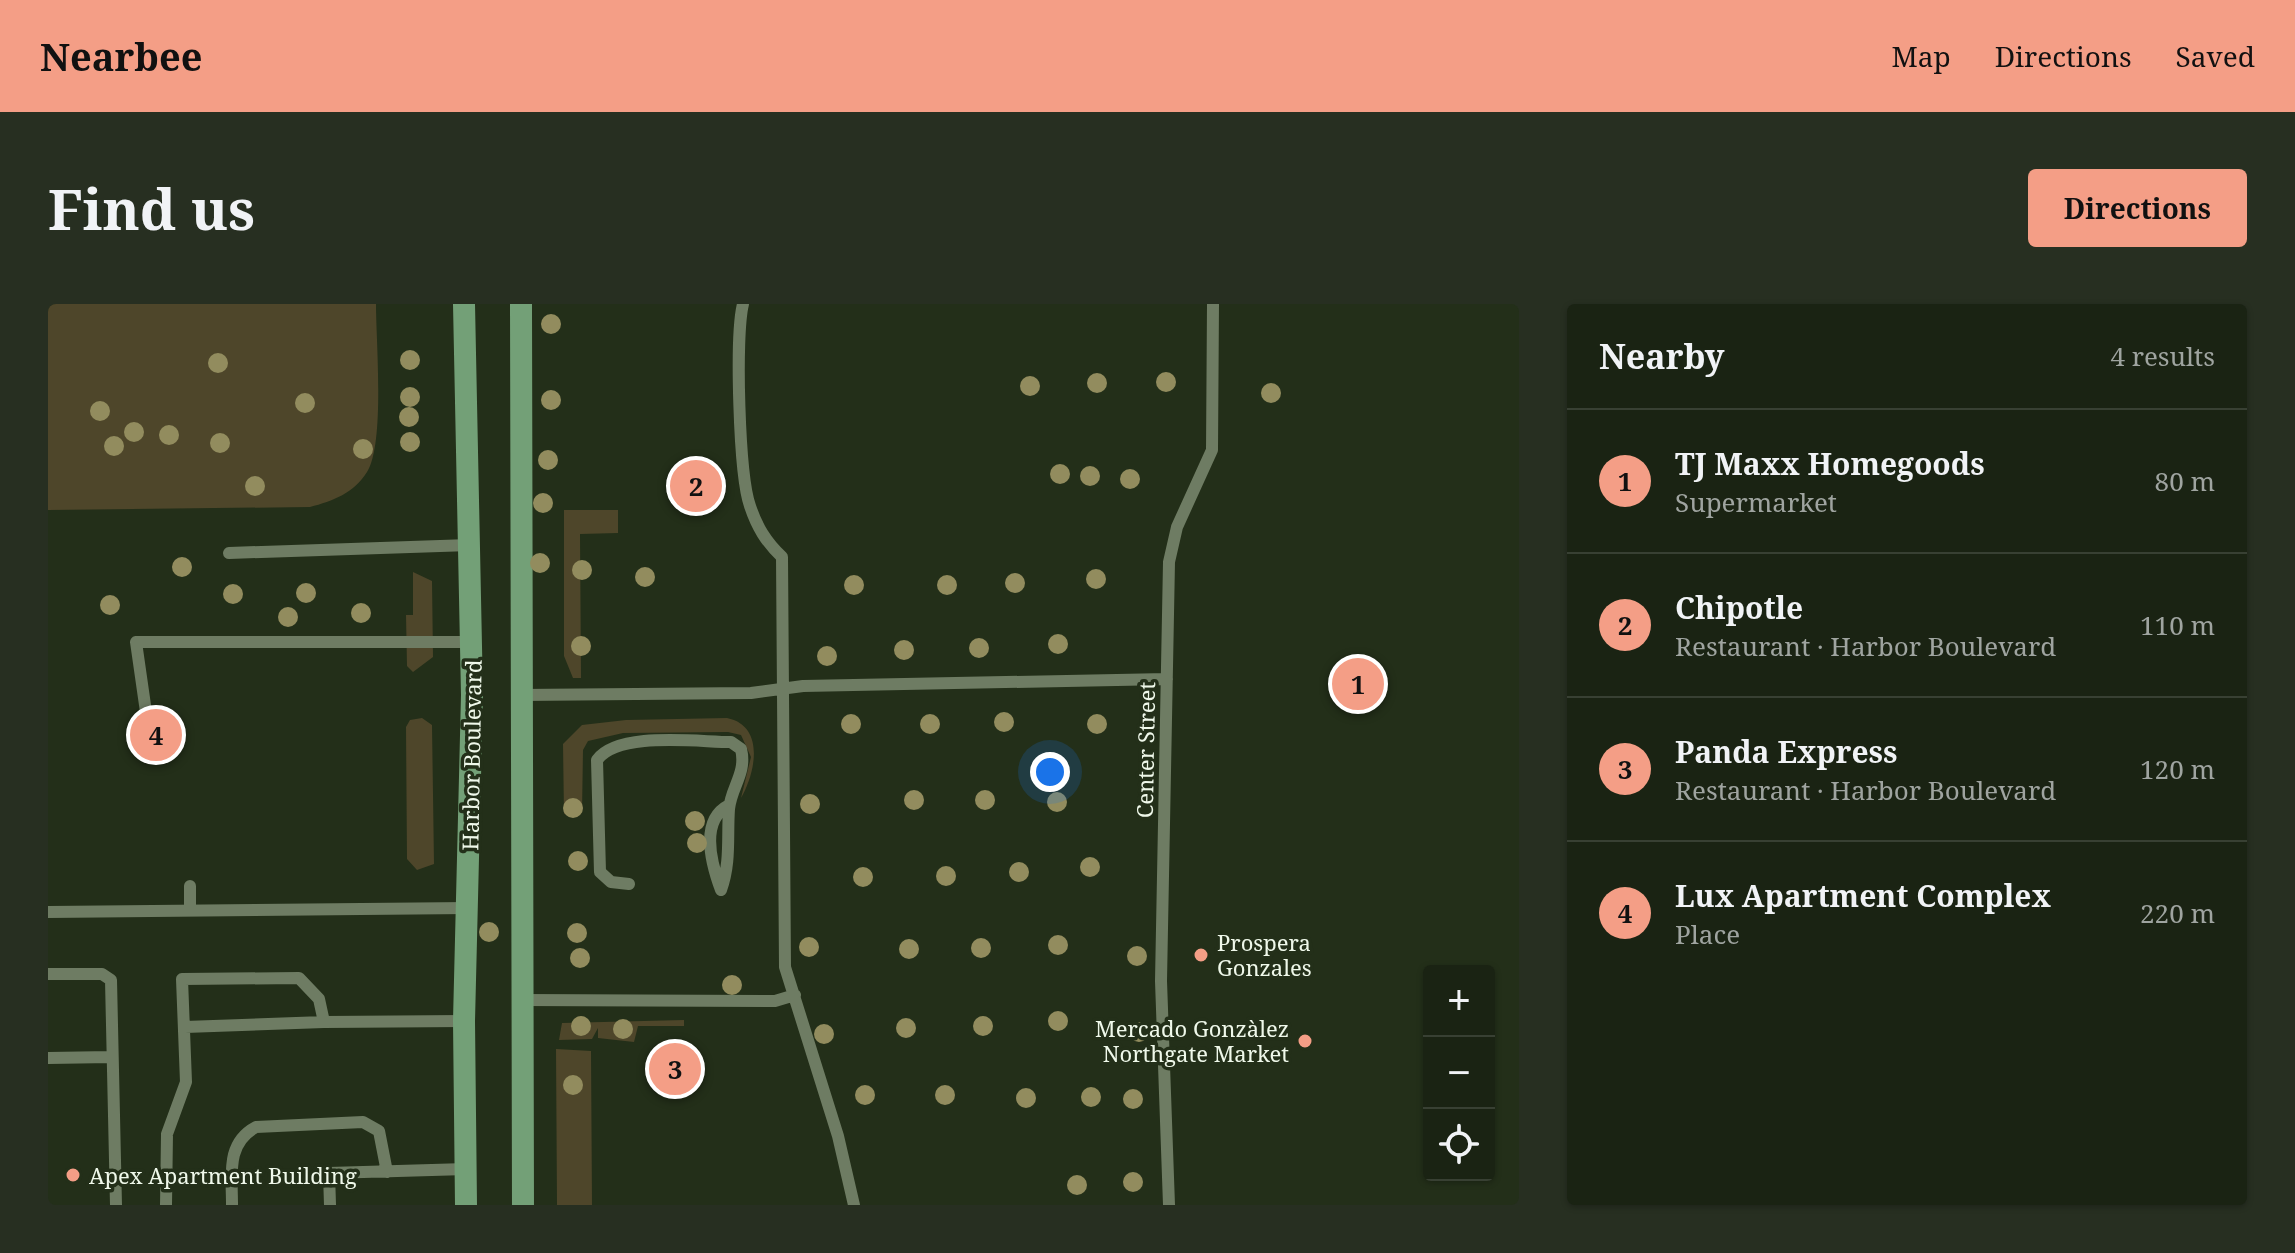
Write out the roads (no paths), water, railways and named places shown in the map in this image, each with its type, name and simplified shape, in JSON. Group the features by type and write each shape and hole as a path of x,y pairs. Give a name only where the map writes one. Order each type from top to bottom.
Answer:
{"main road":[{"name":"Harbor Boulevard","path":"464,304 472,642 469,908 464,1021 466,1205"},
{"path":"521,304 523,1205"}],"lane":[{"path":"743,304 739,325 741,424 748,502 764,540 782,557 785,967 841,1148 854,1205"},
{"name":"Center Street","path":"1169,1205 1161,981 1172,543 1184,509 1208,463 1214,436 1213,304"},
{"path":"229,553 470,545"},
{"path":"147,719 136,642 472,642"},
{"path":"520,695 751,693 783,689 1167,679"},
{"path":"629,884 611,882 600,872 597,760 604,751 630,742 737,744 743,766 740,783 729,805 729,868 721,890"},
{"path":"190,886 190,909"},
{"path":"48,912 469,908"},
{"path":"48,974 108,976 116,1205"},
{"path":"166,1205 167,1134 186,1082 182,979 299,978 319,999 324,1022"},
{"path":"521,1000 775,1001 795,995"},
{"path":"185,1027 464,1021"},
{"path":"48,1058 111,1057"},
{"path":"232,1205 232,1156 241,1135 256,1127 363,1122 379,1131 387,1172"},
{"path":"330,1205 329,1173 466,1169"}],"place":[{"name":"Chipotle","path":"696,486"},
{"name":"TJ Maxx Homegoods","path":"1358,684"},
{"name":"Lux Apartment Complex","path":"156,735"},
{"name":"Prospera Gonzales","path":"1201,955"},
{"name":"Mercado Gonzàlez Northgate Market","path":"1305,1041"},
{"name":"Panda Express","path":"675,1069"},
{"name":"Apex Apartment Building","path":"73,1175"}]}
